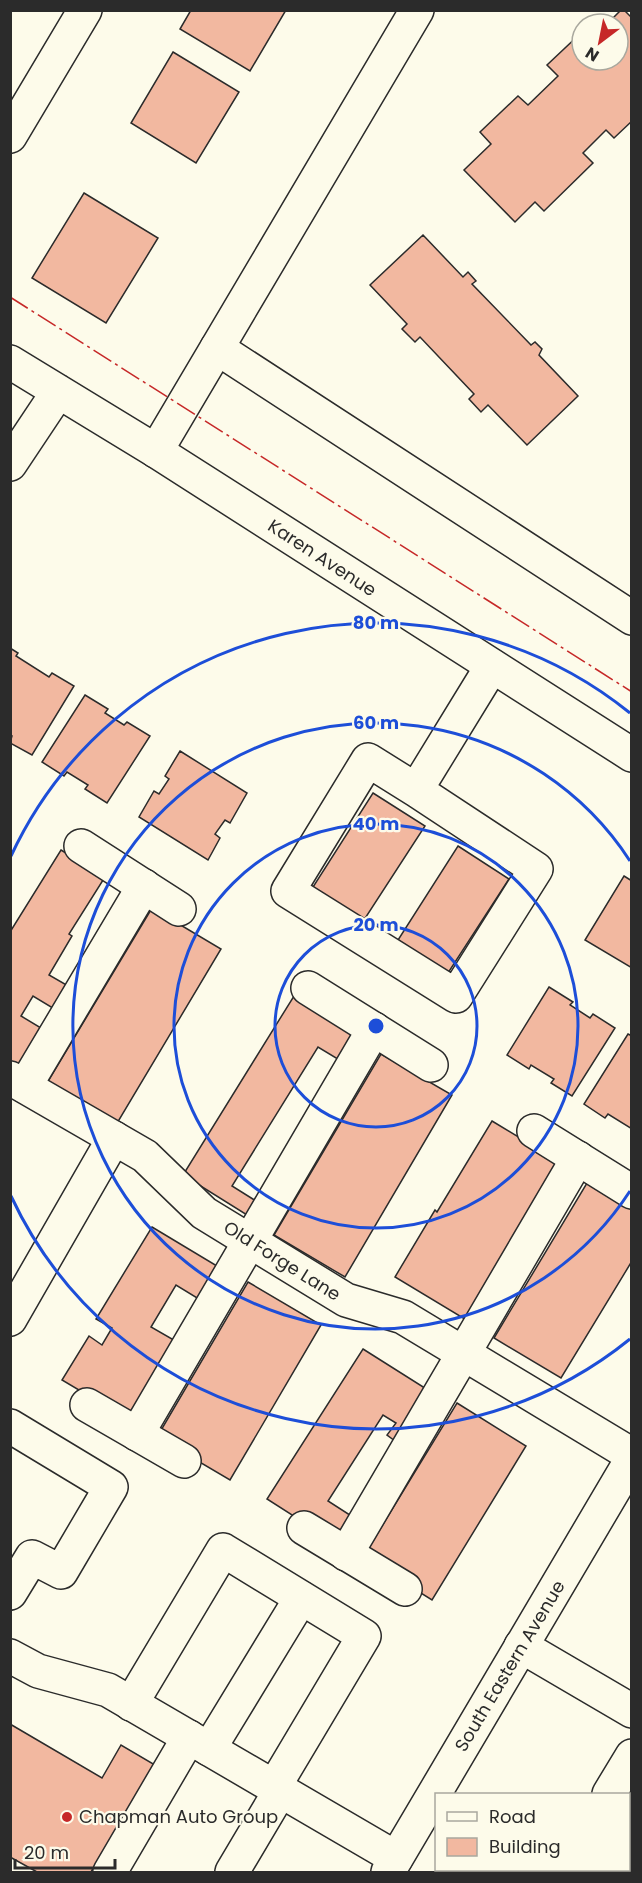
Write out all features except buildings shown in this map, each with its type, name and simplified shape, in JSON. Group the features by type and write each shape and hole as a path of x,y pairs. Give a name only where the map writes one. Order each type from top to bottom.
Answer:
{"street":[{"path":"10,136 85,10"},
{"path":"156,451 417,10"},
{"path":"217,348 632,618"},
{"name":"Karen Avenue","path":"10,362 156,451 632,755"},
{"path":"10,464 58,392"},
{"path":"416,790 492,666"},
{"path":"368,760 416,790 536,868 456,996 288,891 368,760"},
{"path":"81,846 179,909"},
{"path":"18,1082 144,886"},
{"path":"308,988 431,1065"},
{"path":"137,1434 374,1029"},
{"name":"Old Forge Lane","path":"18,1082 145,1156 204,1213 346,1300 403,1317 632,1457"},
{"path":"534,1131 632,1192"},
{"path":"10,1319 114,1138"},
{"path":"346,1554 578,1158"},
{"path":"87,1406 184,1461"},
{"path":"10,1426 111,1487 61,1572 21,1550 10,1593"},
{"name":"South Eastern Avenue","path":"392,1865 632,1457"},
{"path":"304,1528 405,1589"},
{"path":"131,1704 223,1550 364,1636 232,1872"},
{"path":"110,1872 300,1598"},
{"path":"521,1646 632,1711"},
{"path":"10,1656 38,1671 108,1690 277,1789 392,1865"},
{"path":"610,1793 632,1756"}],"power":[{"path":"10,297 632,692"}],"place":[{"name":"Chapman Auto Group","path":"67,1817"}]}
